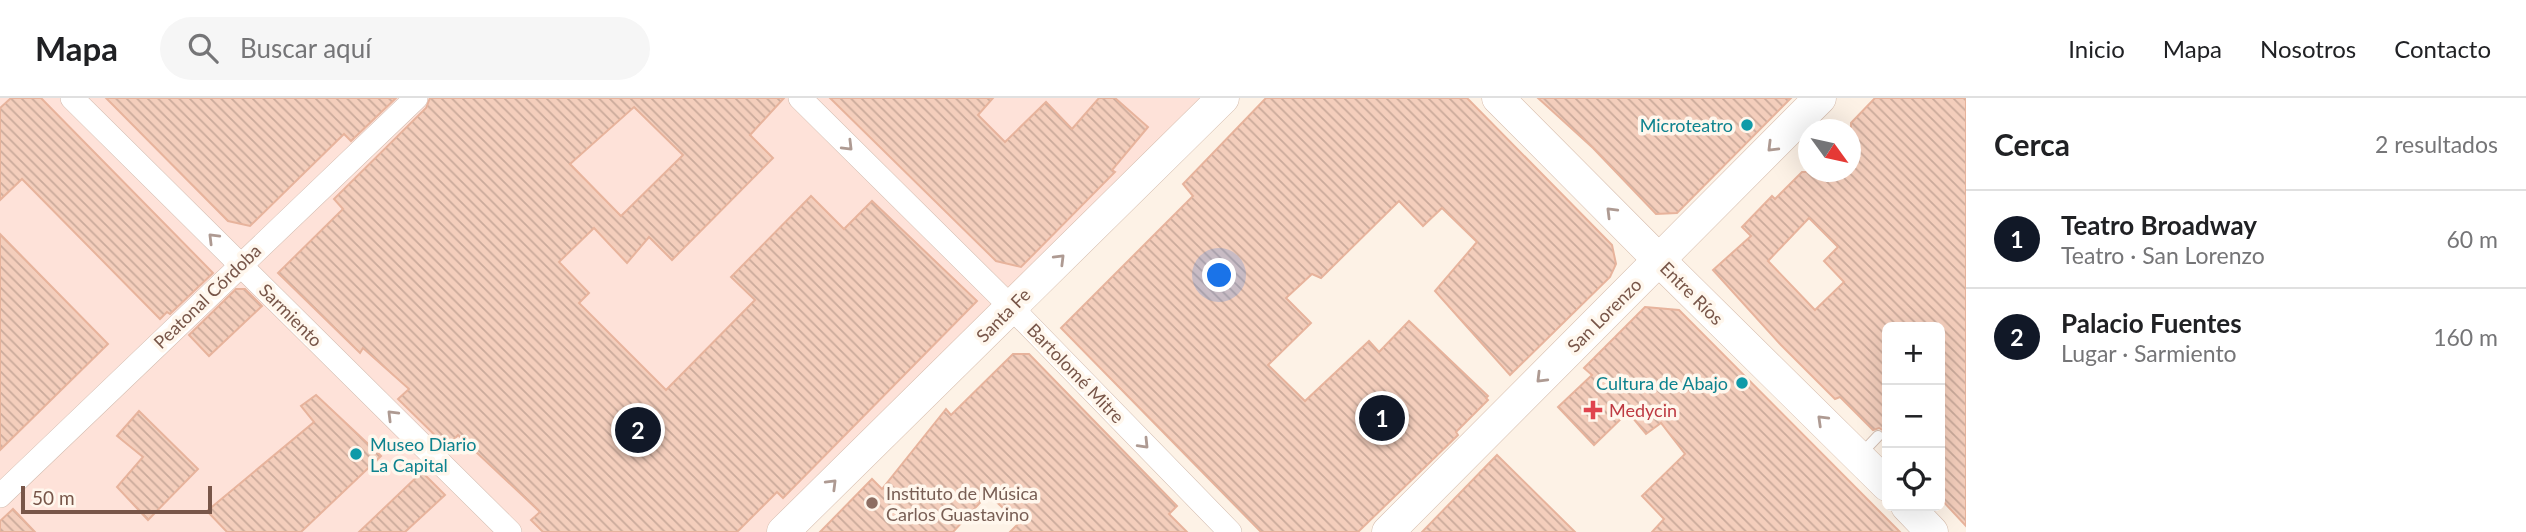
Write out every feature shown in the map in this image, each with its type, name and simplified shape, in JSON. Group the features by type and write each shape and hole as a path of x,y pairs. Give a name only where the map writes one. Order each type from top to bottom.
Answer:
{"main road":[{"name":"Santa Fe","path":"783,532 1223,98"},
{"name":"Entre Ríos","path":"1498,98 1659,260 1869,446 1882,474"},
{"name":"San Lorenzo","path":"1388,532 1820,98"},
{"path":"1912,511 1932,532"}],"street":[{"name":"Sarmiento","path":"72,98 510,532"},
{"name":"Peatonal Córdoba","path":"0,496 416,98"},
{"name":"Bartolomé Mitre","path":"800,98 1011,307 1230,532"}],"shaded area":[{"path":"0,98 1223,98 783,532 0,532"}],"building":[{"path":"11,98 41,98 213,273 170,314 167,312 160,319 22,179 0,200 0,108"},
{"path":"106,98 396,98 351,141 344,134 250,226 228,221"},
{"path":"430,98 784,98 750,135 773,158 672,260 649,237 627,263 594,228 559,262 589,293 579,303 666,390 755,300 731,277 811,196 844,229 872,201 977,301 783,498 777,492 737,532 543,532 531,520 540,512 458,435 447,447 398,399 409,389 363,348 360,353 278,273 343,209 334,199 426,108","holes":["634,107 683,155 621,216 570,164"]},
{"path":"830,98 993,98 978,115 1005,142 1046,102 1072,129 1099,98 1115,98 1148,127 1112,170 1115,172 1021,267 996,261"},
{"path":"1266,98 1467,98 1612,245 1616,264 1610,277 1510,375 1435,291 1477,242 1442,208 1423,226 1399,201 1321,278 1312,274 1286,298 1311,323 1268,365 1305,401 1369,341 1379,352 1409,321 1488,396 1488,400 1456,432 1458,435 1358,532 1261,532 1061,328 1193,196 1183,184"},
{"path":"1538,98 1791,98 1677,213 1656,214 1593,148"},
{"path":"1875,98 1966,98 1966,526 1945,503 1945,322 1882,322 1882,430 1873,430 1840,397 1835,399 1781,345 1713,270 1751,236 1742,227 1772,196 1775,199 1798,176 1798,182 1861,182 1861,119 1855,119","holes":["1809,218 1838,247 1824,261 1844,282 1815,310 1768,261"]},
{"path":"0,234 108,344 0,450"},
{"path":"236,289 245,289 262,306 209,356 189,335"},
{"path":"1645,307 1679,310 1900,532 1652,532 1664,519 1642,496 1685,454 1661,423 1646,434 1628,412 1594,445 1558,407 1592,375 1584,368"},
{"path":"1013,354 1029,354 1177,506 1169,514 1187,532 1010,532 1019,523 988,494 953,532 820,532 872,479 882,489 946,409 951,415"},
{"path":"316,395 381,456 301,532 227,532 207,511 314,422 301,406"},
{"path":"139,411 198,469 148,520 117,487 143,457 117,436"},
{"path":"1497,455 1575,532 1422,532"},
{"path":"422,472 445,495 405,532 359,532"},
{"path":"13,509 35,532 0,532 0,521"}],"place":[{"name":"Microteatro","path":"1747,125"},
{"name":"Cultura de Abajo","path":"1742,383"},
{"name":"Medycin","path":"1593,410"},
{"name":"Teatro Broadway","path":"1382,418"},
{"name":"Palacio Fuentes","path":"638,430"},
{"name":"Museo Diario La Capital","path":"356,454"},
{"name":"Instituto de Música Carlos Guastavino","path":"872,503"}]}
